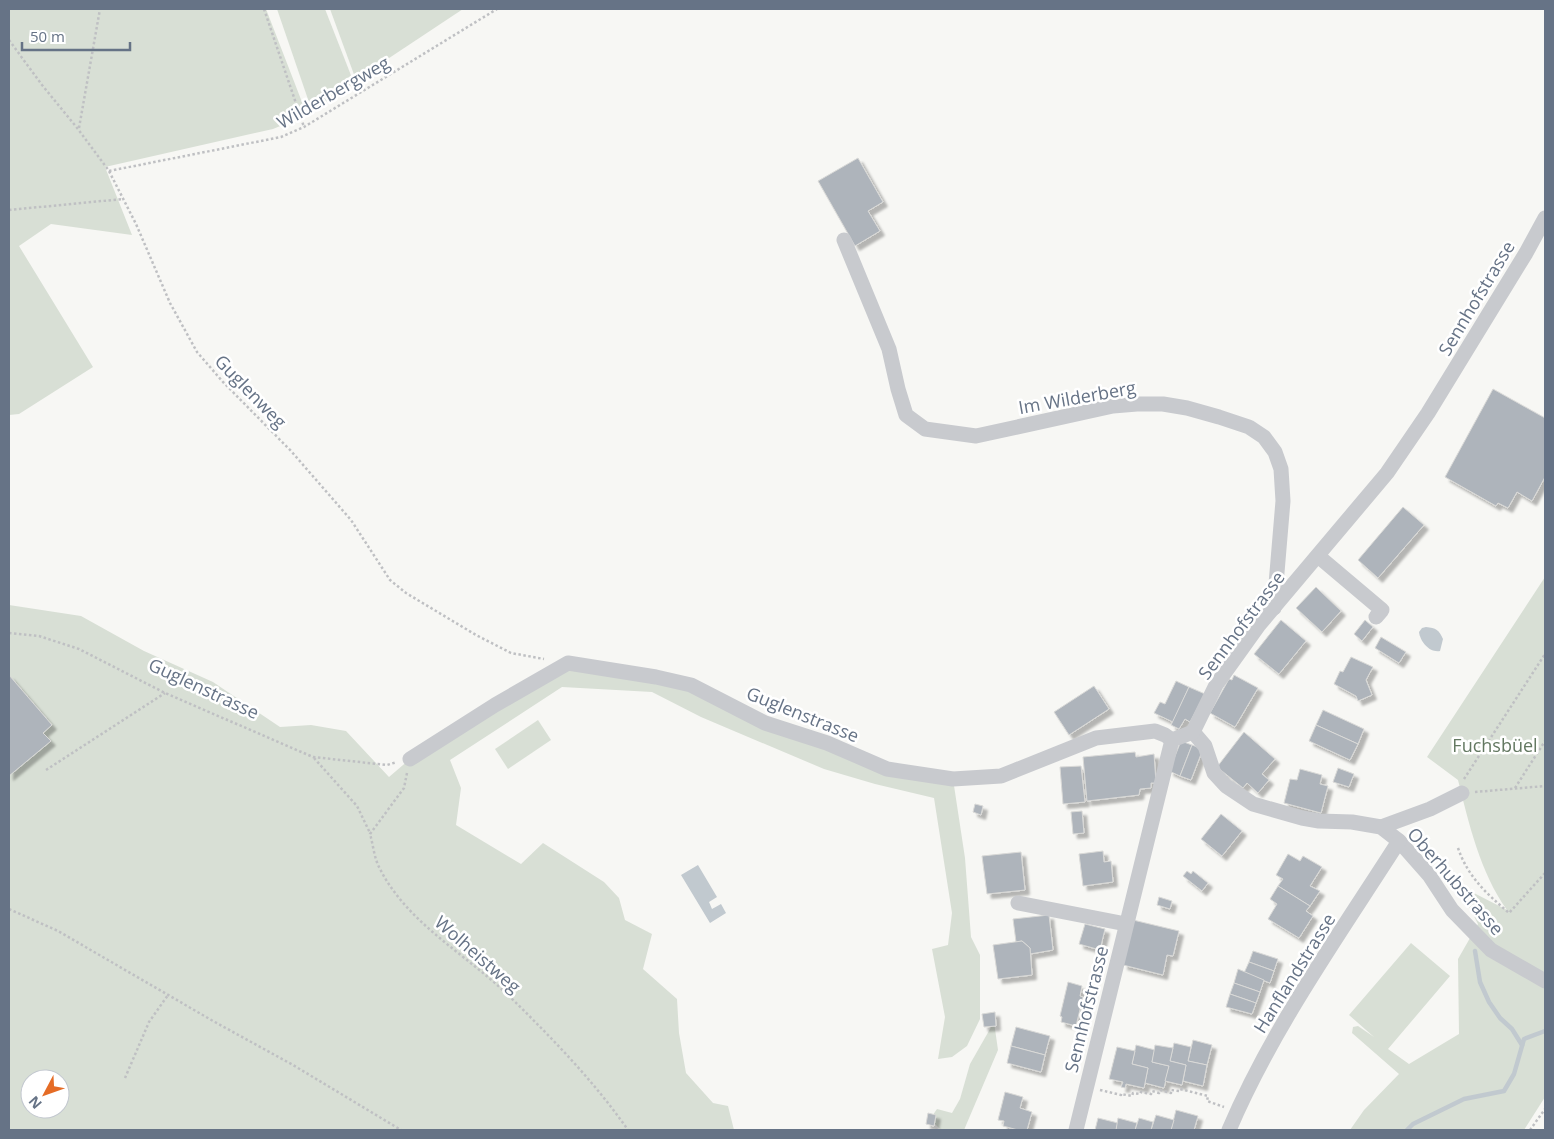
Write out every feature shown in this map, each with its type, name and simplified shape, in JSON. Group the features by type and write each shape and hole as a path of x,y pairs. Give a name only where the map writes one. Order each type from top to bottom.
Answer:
{"street":[{"name":"Sennhofstrasse","path":"1194,732 1216,685 1259,626 1387,473 1428,412 1526,253 1545,218"},
{"name":"Im Wilderberg","path":"844,240 889,349 898,390 906,415 925,429 976,436 1113,406 1163,404 1187,408 1219,417 1249,427 1264,437 1275,452 1281,469 1282,501 1274,608"},
{"path":"1318,556 1382,610 1376,617"},
{"name":"Guglenstrasse","path":"568,663 656,677 691,685 765,723 826,743 887,768 953,779 1002,776 1096,738 1154,731 1172,740"},
{"path":"410,759 495,705 568,663"},
{"path":"1172,740 1194,732"},
{"name":"Oberhubstrasse","path":"1194,732 1205,746 1214,773 1226,786 1253,804 1302,818 1319,821 1352,822 1381,827 1398,841 1429,875 1452,910 1491,950 1545,981"},
{"name":"Sennhofstrasse","path":"1076,1130 1172,740"},
{"path":"1381,827 1430,809 1462,793"},
{"name":"Hanflandstrasse","path":"1229,1130 1278,1032 1398,841"},
{"path":"1018,903 1126,924"}],"path":[{"path":"78,129 100,9"},
{"path":"264,9 304,126"},
{"name":"Wilderbergweg","path":"109,171 281,137 304,126 497,9"},
{"name":"Guglenweg","path":"9,40 42,86 78,129 109,171 136,224 170,303 197,352 291,450 350,520 390,580 406,593 476,635 512,653 568,663"},
{"path":"9,210 123,199"},
{"name":"Guglenstrasse","path":"9,632 39,636 79,649 166,693 313,757 387,765"},
{"path":"1545,654 1465,777 1462,793 1545,786"},
{"path":"46,770 166,693"},
{"path":"1514,789 1545,741"},
{"name":"Wolheistweg","path":"313,757 357,806 370,834 378,865 396,895 420,920 506,993 571,1058 608,1102 628,1130"},
{"path":"370,834 404,788 405,782"},
{"path":"1458,848 1464,866 1476,881 1509,913 1545,873"},
{"path":"9,909 58,931 401,1130"},
{"path":"125,1078 149,1022 168,995"},
{"path":"1106,1092 1132,1096 1133,1093 1151,1094 1152,1091 1159,1093 1160,1090 1171,1093 1171,1090 1179,1091 1180,1089 1208,1096 1207,1101 1237,1112"},
{"path":"1530,1130 1545,1109"}],"green space":[{"path":"9,9 266,9 307,115 273,129 105,167 132,235 51,224 19,246 93,367 19,414 9,415"},
{"path":"277,9 325,9 354,83 312,111"},
{"path":"330,9 463,9 356,80"},
{"name":"Fuchsbüel","path":"1545,577 1545,1097 1524,1130 1350,1130 1364,1110 1399,1074 1352,1033 1353,1027 1358,1026 1374,1037 1349,1015 1411,943 1450,976 1388,1049 1409,1064 1459,1034 1458,959 1478,924 1464,897 1470,891 1507,910 1490,880 1476,847 1458,780 1427,757"},
{"path":"9,605 81,616 144,651 213,682 280,727 311,725 346,731 389,777 410,759 568,663 656,677 887,769 953,779 965,858 971,937 980,955 980,1019 967,1046 952,1057 938,1059 945,1017 932,949 948,945 952,913 934,798 875,784 824,769 701,717 652,692 562,687 450,760 461,788 456,825 521,864 543,843 604,882 619,898 625,920 652,934 643,969 677,999 679,1033 686,1073 713,1103 728,1106 734,1130 9,1130"},
{"path":"538,720 551,740 508,769 495,749"},
{"path":"994,1022 998,1050 964,1130 941,1130 930,1119 937,1109 952,1113 960,1099 970,1064"}],"shaded area":[{"path":"1426,627 1437,630 1442,636 1440,651 1432,650 1421,639 1419,632 1422,628"},
{"path":"698,865 717,897 709,902 712,909 721,904 726,913 710,923 681,875"}],"building":[{"path":"858,158 883,202 868,211 880,231 855,246 818,181"},
{"path":"1493,389 1545,418 1545,477 1532,501 1517,492 1508,508 1498,503 1496,506 1445,477"},
{"path":"1403,507 1424,525 1378,578 1358,560"},
{"path":"1316,587 1341,611 1322,632 1296,608"},
{"path":"1281,620 1306,641 1279,674 1254,654"},
{"path":"1365,620 1373,627 1362,641 1354,634"},
{"path":"1381,637 1406,652 1399,663 1375,648"},
{"path":"1351,657 1373,667 1366,680 1372,695 1358,701 1356,696 1334,684 1340,671 1343,672"},
{"path":"9,675 52,725 43,733 51,741 9,776"},
{"path":"1234,675 1258,688 1235,727 1210,713 1229,679 1232,680"},
{"path":"1176,681 1189,687 1173,722 1154,713 1160,702 1165,704"},
{"path":"1094,686 1109,709 1069,735 1054,712"},
{"path":"1189,687 1205,694 1190,722 1185,719 1179,729 1171,725"},
{"path":"1323,710 1364,729 1358,744 1316,725"},
{"path":"1316,725 1358,744 1350,760 1309,741"},
{"path":"1244,732 1275,759 1262,774 1269,780 1258,793 1247,783 1243,788 1217,767"},
{"path":"1181,741 1192,745 1180,776 1169,771"},
{"path":"1192,745 1203,749 1191,780 1180,776"},
{"path":"1135,752 1136,757 1154,754 1156,783 1151,783 1151,788 1140,789 1139,795 1087,801 1083,757"},
{"path":"1081,766 1085,802 1063,804 1060,767"},
{"path":"1338,768 1354,774 1349,787 1333,782"},
{"path":"1300,769 1322,775 1320,784 1328,786 1321,813 1284,803 1290,779 1297,780"},
{"path":"975,804 983,806 981,815 973,812"},
{"path":"1082,811 1084,833 1073,834 1071,812"},
{"path":"1221,814 1242,831 1222,856 1201,839"},
{"path":"1103,851 1104,862 1111,861 1113,882 1083,886 1079,854"},
{"path":"1021,852 1025,890 987,894 982,856"},
{"path":"1288,854 1300,861 1303,856 1322,867 1310,886 1320,891 1310,906 1278,886 1283,879 1276,875"},
{"path":"1187,871 1191,874 1193,871 1208,883 1202,891 1183,876"},
{"path":"1278,886 1310,906 1306,911 1313,916 1299,938 1268,919 1277,904 1270,899"},
{"path":"1159,897 1172,901 1170,909 1157,905"},
{"path":"1049,915 1053,950 1030,954 1030,948 1022,941 1016,942 1013,919"},
{"path":"1133,920 1179,931 1173,956 1167,955 1163,975 1123,965"},
{"path":"1085,924 1105,929 1100,950 1079,944"},
{"path":"1022,941 1030,948 1032,975 998,979 993,945"},
{"path":"1253,951 1278,959 1274,971 1249,962"},
{"path":"1249,962 1274,971 1270,983 1244,973"},
{"path":"1238,969 1264,980 1260,992 1234,983"},
{"path":"1068,982 1082,986 1080,996 1083,997 1076,1026 1061,1022 1062,1017 1060,1016"},
{"path":"1234,983 1260,992 1256,1003 1230,994"},
{"path":"1230,994 1256,1003 1252,1014 1226,1007"},
{"path":"995,1012 996,1026 984,1027 982,1014"},
{"path":"1016,1027 1050,1036 1045,1055 1011,1046"},
{"path":"1193,1040 1212,1045 1207,1065 1188,1061"},
{"path":"1174,1043 1191,1047 1188,1061 1207,1065 1203,1086 1183,1081 1186,1065 1170,1061"},
{"path":"1136,1045 1155,1050 1152,1062 1169,1066 1164,1088 1145,1083 1148,1068 1132,1064"},
{"path":"1155,1045 1173,1048 1170,1061 1186,1065 1182,1085 1165,1081 1169,1066 1152,1062"},
{"path":"1011,1046 1045,1055 1041,1072 1007,1063"},
{"path":"1117,1047 1135,1051 1132,1064 1148,1068 1144,1088 1126,1084 1125,1088 1121,1087 1123,1082 1109,1079"},
{"path":"1005,1092 1023,1097 1020,1108 1032,1112 1027,1130 1003,1126 1004,1121 998,1120"},
{"path":"1176,1110 1198,1116 1194,1130 1171,1130"},
{"path":"928,1113 936,1115 934,1126 926,1124"},
{"path":"1156,1115 1174,1120 1171,1130 1151,1130"},
{"path":"1098,1118 1118,1123 1116,1130 1095,1130"},
{"path":"1118,1118 1137,1123 1135,1130 1116,1130"},
{"path":"1139,1118 1153,1122 1151,1130 1135,1130"}],"waterway":[{"path":"1475,951 1480,982 1489,1002 1500,1018 1512,1029 1522,1045"},
{"path":"1407,1130 1413,1124 1464,1099 1504,1091 1514,1074 1524,1039 1545,1031"}]}
